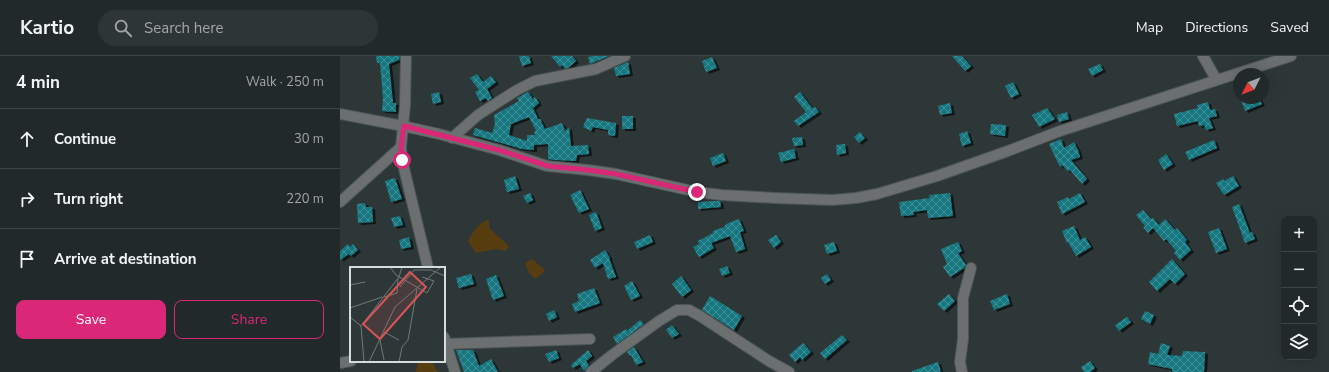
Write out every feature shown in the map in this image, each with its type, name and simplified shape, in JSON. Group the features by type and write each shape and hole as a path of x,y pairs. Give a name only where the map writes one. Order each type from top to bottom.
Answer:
{"street":[{"path":"406,56 404,126 401,147 402,160 428,267"},
{"path":"452,138 478,115 516,90 535,81 596,69 625,56"},
{"path":"1203,56 1216,80"},
{"path":"340,114 404,126 499,150 548,166 616,174 708,194 832,200 856,198 876,194 937,176 1060,131 1291,56"},
{"path":"340,202 401,147"},
{"path":"962,372 960,362 963,338 963,298 971,268"},
{"path":"591,372 659,321 677,310 689,310 700,316 769,361 789,372"},
{"path":"455,372 445,342 590,339"},
{"path":"340,363 350,361"}],"shaded area":[{"path":"489,219 489,228 509,246 506,251 496,249 476,253 468,241 477,228"},
{"path":"532,259 545,270 535,279 529,273 525,263"},
{"path":"418,362 433,362 435,368 439,372 416,372"}],"building":[{"path":"376,56 400,56 399,60 389,64 393,103 396,103 396,112 382,111 383,98 380,63 377,63"},
{"path":"519,56 529,56 531,63 522,66"},
{"path":"551,56 572,56 576,61 565,69 562,65 560,67"},
{"path":"609,56 590,64 588,57"},
{"path":"952,56 962,56 971,66 965,71"},
{"path":"712,57 717,68 706,72 702,61"},
{"path":"628,62 630,74 616,76 614,68"},
{"path":"1100,64 1103,70 1092,76 1088,69"},
{"path":"477,74 483,82 491,76 496,82 487,89 492,98 488,101 486,98 480,101 475,92 479,90 470,78"},
{"path":"1013,82 1019,94 1011,98 1005,86"},
{"path":"439,92 441,102 433,104 431,94"},
{"path":"528,92 533,99 535,97 539,103 533,108 545,129 562,123 565,131 569,127 571,146 588,145 589,154 577,155 576,161 548,159 548,144 534,145 534,150 522,149 473,135 475,128 492,133 495,124 494,115 519,101 517,98","holes":["529,117 536,131 534,132 535,135 527,135 527,141 509,135 511,124"]},
{"path":"800,92 812,108 815,107 819,112 798,126 794,121 806,112 794,97"},
{"path":"1208,102 1210,110 1215,109 1217,116 1209,118 1213,128 1206,130 1204,125 1199,126 1198,121 1177,126 1174,114 1198,108 1197,105"},
{"path":"950,103 952,113 940,115 938,106"},
{"path":"1243,104 1262,104 1245,111"},
{"path":"1047,108 1055,119 1039,127 1032,115"},
{"path":"1067,112 1069,119 1059,122 1057,115"},
{"path":"622,116 633,116 633,129 622,129"},
{"path":"587,118 616,123 615,136 608,135 608,130 593,127 591,131 583,127"},
{"path":"991,124 1006,125 1005,136 990,134"},
{"path":"967,131 971,143 962,146 959,134"},
{"path":"860,132 865,138 859,143 854,137"},
{"path":"802,137 803,145 794,146 792,138"},
{"path":"1061,139 1064,148 1074,142 1078,150 1080,157 1071,160 1087,179 1082,184 1070,170 1068,171 1062,165 1060,167 1049,144"},
{"path":"1214,140 1217,148 1189,160 1185,152"},
{"path":"845,144 846,153 837,155 836,145"},
{"path":"794,149 796,158 781,162 778,153"},
{"path":"723,153 726,161 713,166 710,158"},
{"path":"1166,154 1173,164 1164,170 1158,160"},
{"path":"515,176 519,189 507,192 504,180"},
{"path":"1233,176 1239,186 1224,195 1216,183"},
{"path":"395,178 402,199 391,202 385,181"},
{"path":"580,190 589,209 579,213 570,195"},
{"path":"530,193 533,200 527,203 523,196"},
{"path":"950,193 953,216 928,218 927,210 913,212 914,215 901,216 899,202 930,198 929,195"},
{"path":"1080,193 1085,202 1062,214 1057,202 1068,197 1069,199"},
{"path":"720,201 721,207 698,209 698,202"},
{"path":"365,203 366,207 372,207 373,222 358,223 357,204"},
{"path":"1239,204 1250,233 1252,232 1255,239 1245,243 1232,207"},
{"path":"1143,210 1159,225 1165,219 1175,230 1177,228 1187,240 1185,242 1191,250 1180,260 1174,253 1176,251 1166,239 1164,241 1153,228 1148,233 1143,227 1145,226 1136,215"},
{"path":"596,212 602,228 595,231 589,215"},
{"path":"400,216 403,225 394,227 391,218"},
{"path":"739,219 744,231 740,232 745,249 736,252 730,236 711,243 714,248 699,257 693,247 699,244 698,241 713,233 713,231 724,227 726,224"},
{"path":"1074,226 1080,240 1085,237 1091,247 1076,256 1068,242 1067,243 1062,231"},
{"path":"1219,228 1227,249 1216,253 1208,232"},
{"path":"650,235 653,242 637,249 634,242"},
{"path":"776,235 781,242 774,248 768,240"},
{"path":"409,237 411,247 401,249 399,240"},
{"path":"834,242 837,251 827,254 824,245"},
{"path":"958,242 962,251 958,253 966,265 950,277 943,267 947,264 941,249"},
{"path":"348,244 350,247 353,244 358,250 351,256 349,254 340,260 340,251"},
{"path":"605,250 610,258 616,277 608,279 603,263 595,268 590,260"},
{"path":"1172,259 1185,274 1175,284 1170,279 1157,291 1149,282"},
{"path":"727,266 730,273 722,276 719,269"},
{"path":"471,274 474,284 459,288 456,278"},
{"path":"827,274 831,280 825,284 821,278"},
{"path":"496,275 504,296 493,300 486,279"},
{"path":"681,276 691,290 682,297 672,284"},
{"path":"632,281 640,296 631,300 624,286"},
{"path":"594,288 600,303 575,312 572,304 579,301 577,294"},
{"path":"949,294 955,301 944,311 937,304"},
{"path":"1007,294 1010,304 994,310 990,301"},
{"path":"710,296 742,316 734,330 702,310"},
{"path":"554,310 557,317 549,321 546,314"},
{"path":"1145,311 1154,315 1150,324 1141,319"},
{"path":"1127,317 1131,322 1119,331 1115,325"},
{"path":"640,320 644,324 617,344 613,337 626,329 627,331"},
{"path":"672,325 679,334 672,338 666,330"},
{"path":"842,335 847,340 825,359 820,353"},
{"path":"803,343 811,352 802,360 800,357 795,362 789,355"},
{"path":"1161,343 1170,346 1167,355 1182,356 1183,351 1205,352 1204,372 1172,372 1172,369 1148,364 1150,352 1158,354"},
{"path":"634,347 643,362 636,365 631,355 630,356 627,352"},
{"path":"456,350 473,350 479,366 491,359 498,372 464,372"},
{"path":"556,350 559,358 549,362 545,354"},
{"path":"588,350 592,356 586,361 589,365 584,371 580,364 573,368 571,365"},
{"path":"1090,361 1095,368 1090,372 1084,372 1081,367"},
{"path":"938,362 941,372 912,372 912,371"}],"route":[{"path":"402,160 401,147 404,126 499,150 548,166 616,174 697,192"}]}
